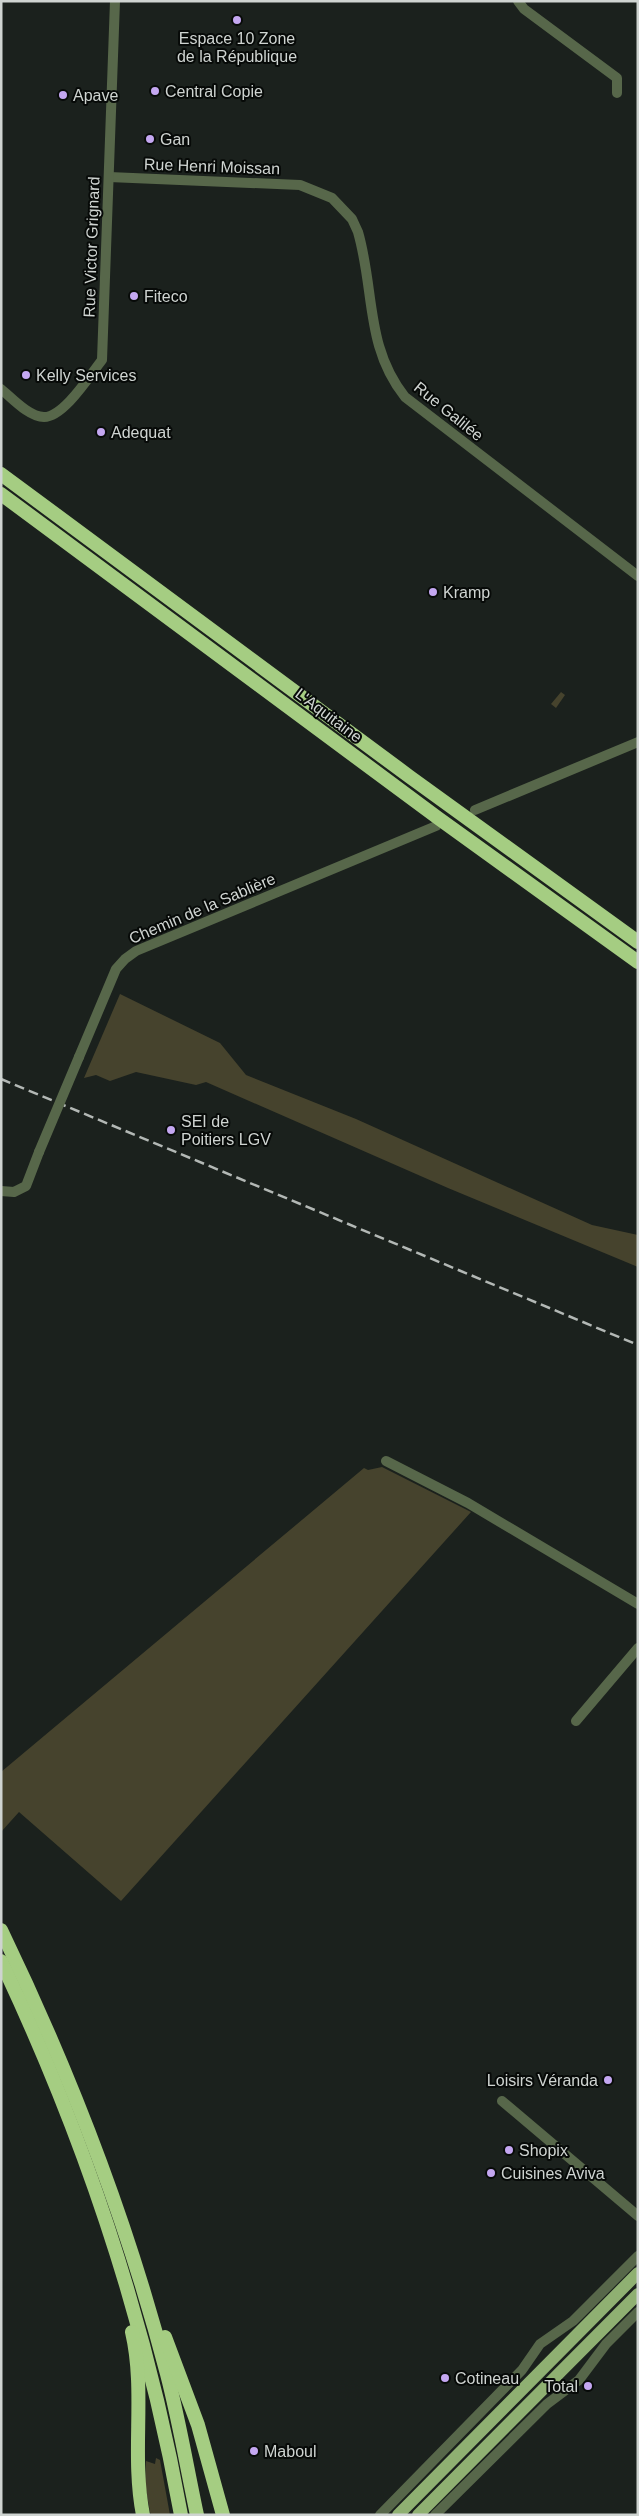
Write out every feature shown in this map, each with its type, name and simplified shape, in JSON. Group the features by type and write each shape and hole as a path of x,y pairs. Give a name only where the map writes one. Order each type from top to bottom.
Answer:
{"highway":[{"name":"L'Aquitaine","path":"1,474 410,777 638,942"},
{"name":"L'Aquitaine","path":"1,494 438,818 638,962"},
{"path":"1,1930 47,2025 76,2095 139,2274 167,2375 197,2515"},
{"path":"1,1961 34,2031 76,2131 117,2249 154,2382 181,2515"},
{"path":"117,2249 114,2260 134,2343 139,2378 137,2469 143,2515"},
{"path":"139,2274 147,2281 198,2425 223,2515"}],"main road":[{"path":"398,2515 638,2274"},
{"path":"418,2515 638,2294"}],"street":[{"name":"Rue Victor Grignard","path":"1,389 29,411 45,417 55,414 65,407 102,360 115,1"},
{"path":"518,1 524,9 617,78 617,93"},
{"name":"Rue Henri Moissan","path":"109,177 268,182 313,188"},
{"name":"Rue Galilée","path":"313,188 332,198 343,208 358,232 380,353 394,383 406,397 638,576"},
{"path":"475,810 638,742"},
{"name":"Chemin de la Sablière","path":"1,1191 14,1192 26,1186 116,969 125,959 136,951 436,826"},
{"path":"386,1461 465,1501 638,1604"},
{"path":"576,1721 638,1648"},
{"path":"502,2101 638,2216"},
{"path":"380,2515 522,2370 540,2344 573,2321 638,2256"},
{"path":"436,2515 547,2404 579,2380 606,2344 638,2312"}],"shaded area":[{"path":"561,692 565,695 556,708 551,704"},
{"path":"120,994 220,1043 246,1075 356,1119 592,1225 638,1235 638,1267 448,1188 206,1082 196,1085 136,1072 110,1081 96,1075 84,1078"},
{"path":"382,1467 471,1512 121,1901 19,1812 1,1832 1,1772 364,1468 368,1470"},
{"path":"156,2458 160,2460 170,2515 151,2515 150,2512 145,2484 146,2461 155,2464"}],"railway":[{"path":"1,1079 638,1345"}],"place":[{"name":"Espace 10 Zone de la République","path":"237,20"},
{"name":"Central Copie","path":"155,91"},
{"name":"Apave","path":"63,95"},
{"name":"Gan","path":"150,139"},
{"name":"Fiteco","path":"134,296"},
{"name":"Kelly Services","path":"26,375"},
{"name":"Adequat","path":"101,432"},
{"name":"Kramp","path":"433,592"},
{"name":"SEI de Poitiers LGV","path":"171,1130"},
{"name":"Loisirs Véranda","path":"608,2080"},
{"name":"Shopix","path":"509,2150"},
{"name":"Cuisines Aviva","path":"491,2173"},
{"name":"Cotineau","path":"445,2378"},
{"name":"Total","path":"588,2386"},
{"name":"Maboul","path":"254,2451"}]}
